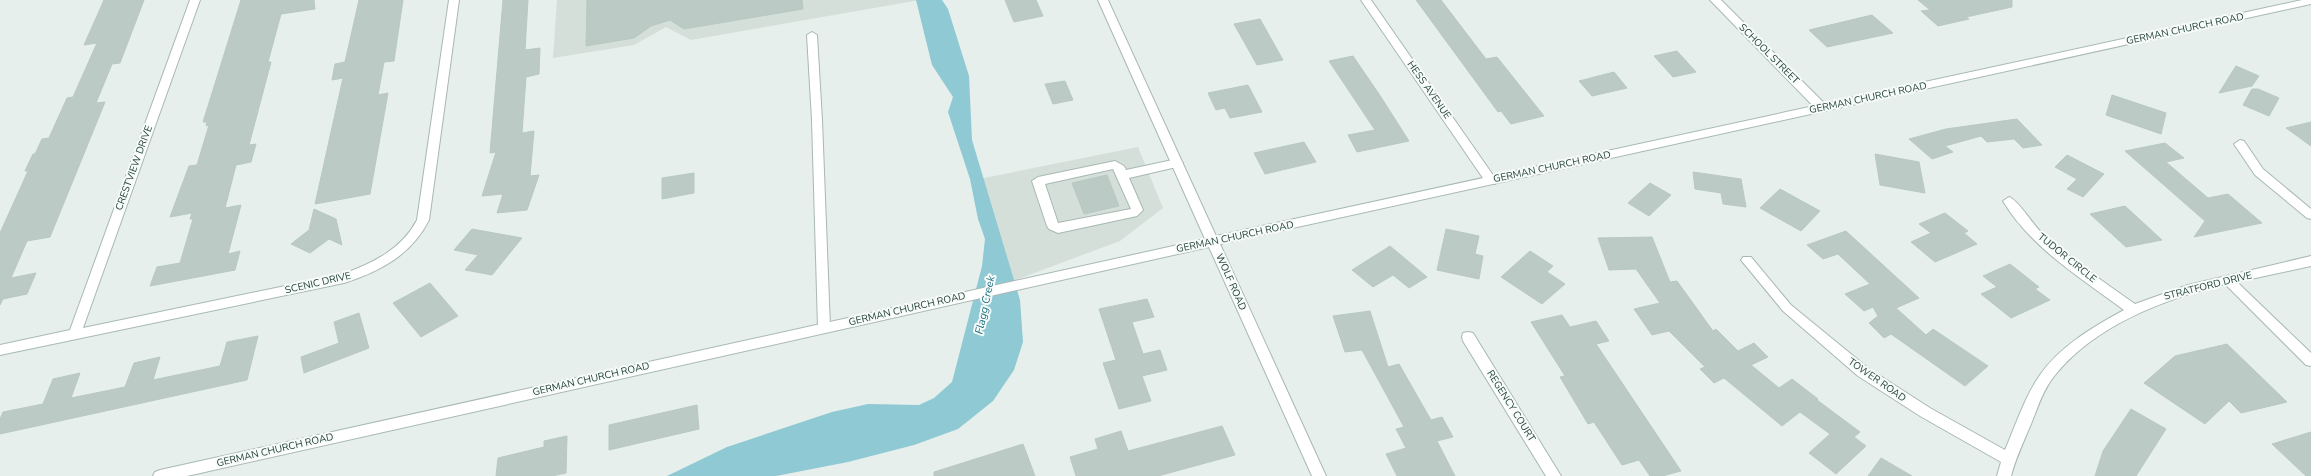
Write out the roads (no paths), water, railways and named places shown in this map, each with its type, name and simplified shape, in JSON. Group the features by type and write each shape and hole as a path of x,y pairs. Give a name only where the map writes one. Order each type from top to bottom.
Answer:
{"street":[{"name":"CRESTVIEW DRIVE","path":"74,336 195,0"},
{"name":"SCENIC DRIVE","path":"0,350 74,336 344,278 375,266 403,247 414,235 423,220 454,0"},
{"name":"WOLF ROAD","path":"1103,0 1319,476"},
{"name":"HESS AVENUE","path":"1366,0 1491,180"},
{"name":"SCHOOL STREET","path":"1716,0 1822,108"},
{"name":"GERMAN CHURCH ROAD","path":"160,476 968,295 2311,1"},
{"path":"812,35 817,120 824,327"},
{"path":"2240,144 2259,172 2311,215"},
{"path":"1122,172 1177,163"},
{"path":"1114,165 1122,172 1137,210 1133,213 1058,229 1053,226 1038,181 1114,165"},
{"name":"TUDOR CIRCLE","path":"2009,202 2020,219 2047,244 2132,309"},
{"name":"TOWER ROAD","path":"1747,260 1787,308 1863,372 1925,412 2008,459"},
{"name":"STRATFORD DRIVE","path":"2004,476 2008,459 2040,385 2062,358 2088,337 2132,309 2160,298 2228,280 2311,261"},
{"path":"2228,280 2311,361"},
{"name":"REGENCY COURT","path":"1468,337 1554,476"}],"water":[{"name":"Flagg Creek","path":"916,0 942,0 948,9 969,76 972,140 1020,300 1023,342 1014,370 993,401 958,429 914,445 848,462 776,476 667,476 727,447 832,412 868,404 919,405 934,398 952,382 982,266 985,239 978,219 970,179 948,112 953,97 932,65"}]}
